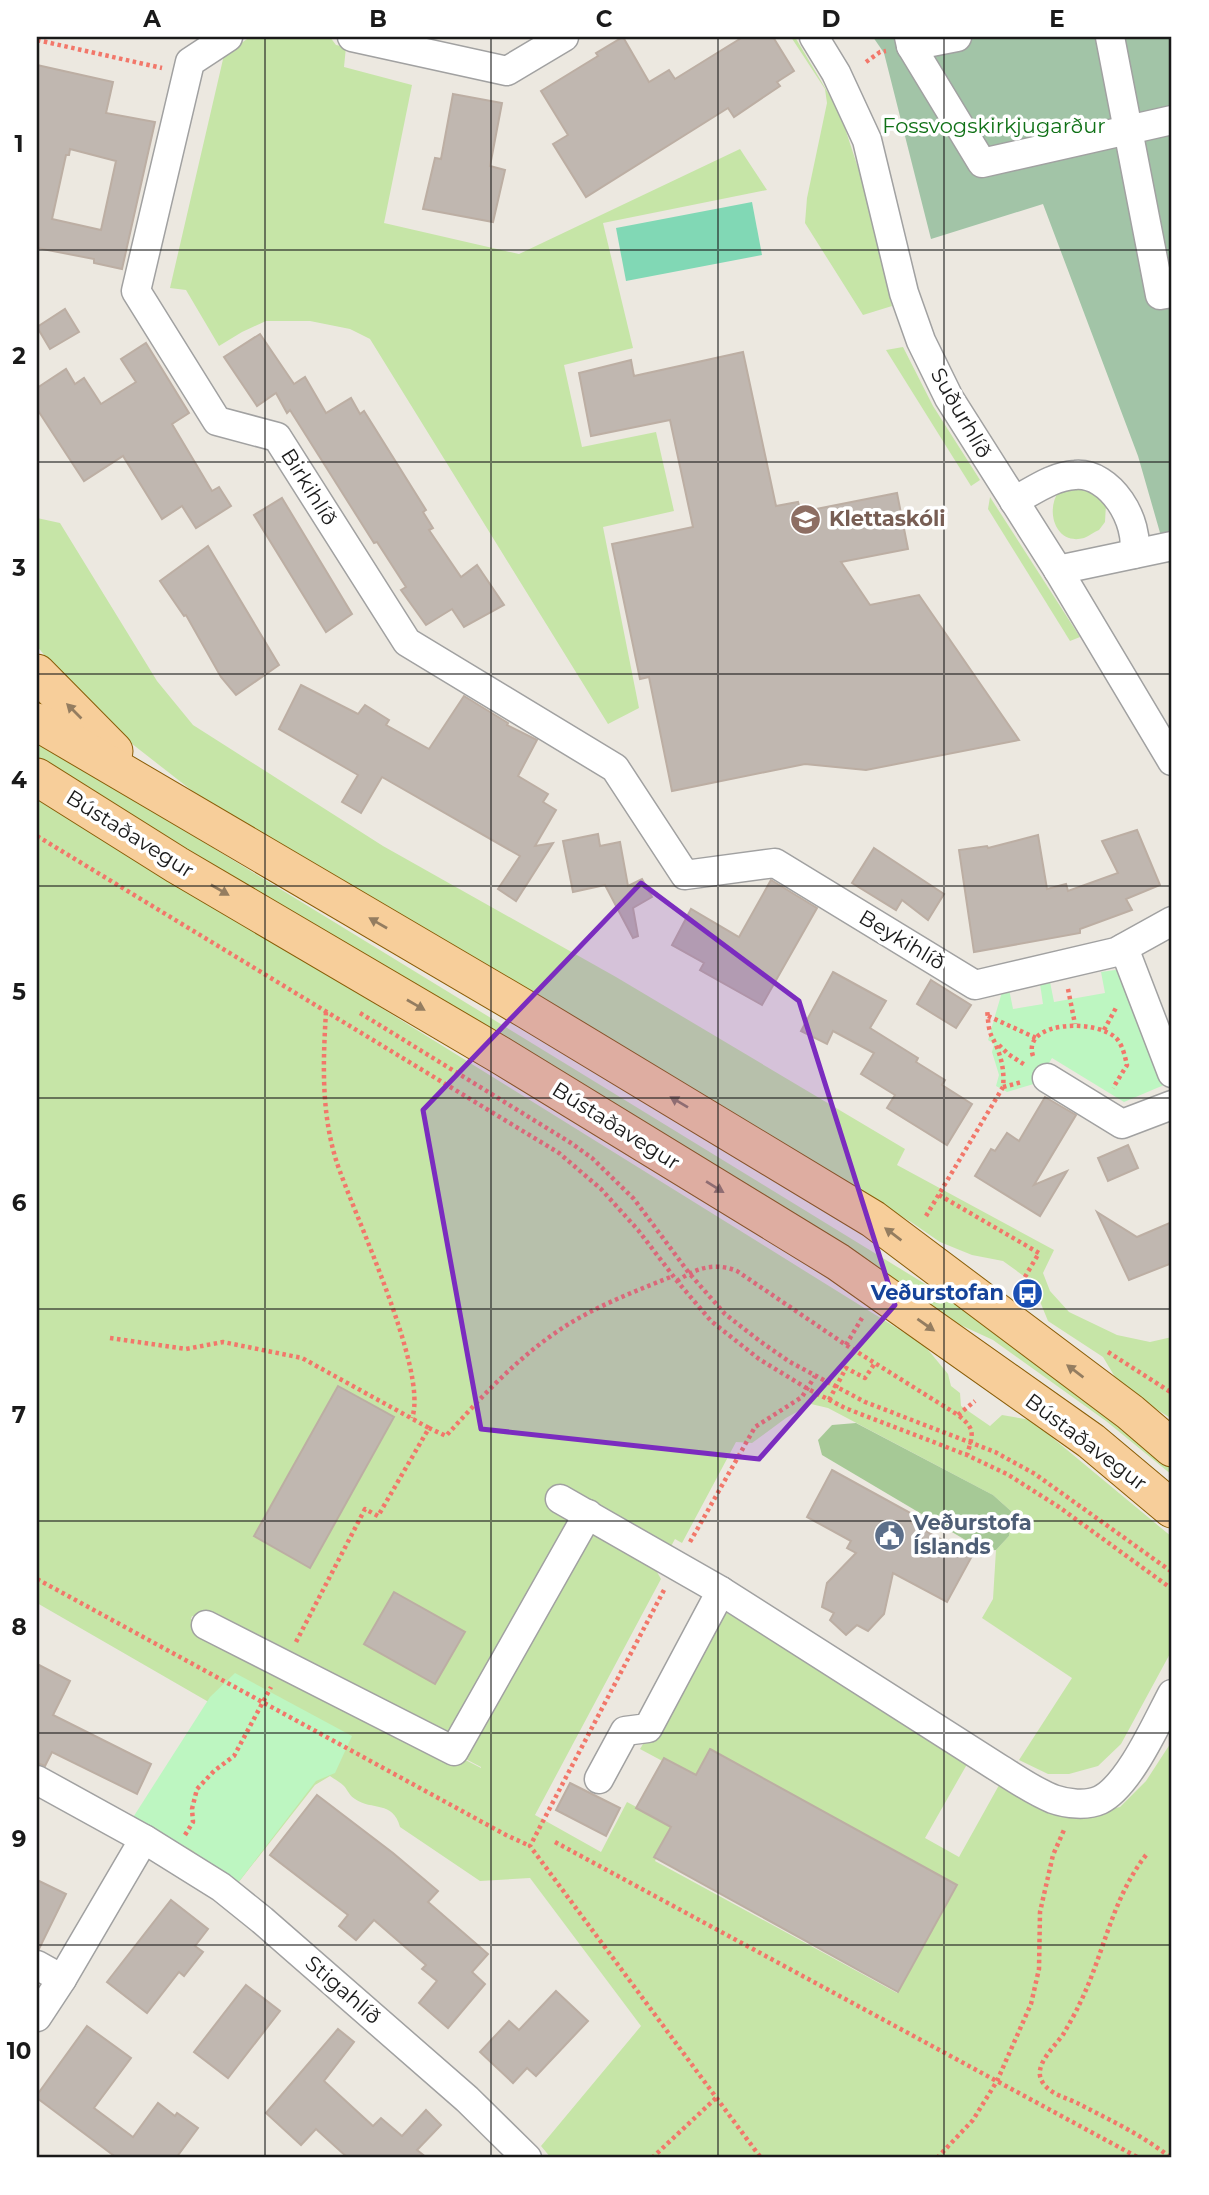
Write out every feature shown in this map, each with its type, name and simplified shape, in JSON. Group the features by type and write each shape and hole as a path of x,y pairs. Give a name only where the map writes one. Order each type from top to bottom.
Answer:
{"main road":[{"path":"37,673 112,750 200,820"},
{"path":"37,722 527,1010 873,1219 1130,1412 1172,1448"},
{"name":"Bústaðavegur","path":"37,776 177,865 500,1055 838,1262 1091,1441 1172,1509"},
{"path":"1130,1412 1172,1436"}],"street":[{"name":"Birkihlíð","path":"228,37 190,62 136,291 217,421 277,437 407,642 615,768 685,875"},
{"path":"352,37 507,71 564,37"},
{"name":"Suðurhlíð","path":"814,37 836,73 867,140 904,293 921,341 949,398 1058,570 1172,761"},
{"path":"957,37 910,41 982,163 1172,120"},
{"path":"1110,37 1160,295 1172,293"},
{"path":"1014,501 1063,477 1095,477 1107,485 1123,505 1131,527 1134,554"},
{"path":"1058,570 1172,546"},
{"name":"Beykihlíð","path":"685,875 775,863 975,985"},
{"path":"975,985 1116,952 1172,921"},
{"path":"1124,948 1172,1073"},
{"path":"1037,1073 1122,1124 1172,1105"},
{"path":"559,1499 721,1591 1031,1788 1055,1800 1076,1804 1100,1800 1119,1784 1137,1759 1172,1694"},
{"path":"206,1625 454,1751 588,1514"},
{"path":"599,1779 625,1731 648,1728 721,1591"},
{"name":"Stigahlíð","path":"37,1780 144,1839 221,1887 467,2099 527,2158"},
{"path":"37,2017 144,1839"},
{"path":"37,1965 62,1979"}],"path":[{"path":"37,40 187,74"},
{"path":"1172,395 1172,401"},
{"path":"37,836 559,1153 601,1189 638,1230 677,1282 711,1321 759,1359 829,1400 883,1424 967,1455 1007,1474 1171,1585"},
{"path":"975,985 985,994 991,1036 1008,1054 1037,1073"},
{"path":"326,1012 322,1072 333,1146 409,1359 416,1407 412,1418"},
{"path":"357,1012 592,1158 634,1199 689,1273 725,1314 790,1362 865,1402 995,1452 1035,1474 1172,1572"},
{"path":"988,1016 1036,1038"},
{"path":"1037,1073 1031,1050 1036,1038 1057,1027 1075,1024 1104,1030 1118,1040 1127,1065 1101,1111"},
{"path":"926,1216 1003,1087 1004,1075 997,1043"},
{"path":"1003,1087 1037,1073"},
{"path":"939,1195 1040,1253 1018,1286 1026,1292"},
{"path":"677,1282 689,1273 711,1266 737,1270 846,1345 970,1424 973,1434 967,1455"},
{"path":"110,1338 186,1349 223,1342 302,1358 446,1436 503,1376 577,1319 673,1276"},
{"path":"846,1345 869,1308"},
{"path":"1106,1351 1172,1393"},
{"path":"829,1400 846,1368 865,1378 874,1363"},
{"path":"958,1415 975,1401"},
{"path":"172,1856 193,1822 192,1809 197,1789 214,1771 234,1756 365,1509 378,1516 429,1427"},
{"path":"37,1579 530,1846"},
{"path":"937,2158 973,2120 996,2081 1031,2004 1039,1969 1040,1912 1053,1855 1076,1804"},
{"path":"555,1842 1139,2158"},
{"path":"1146,1855 1132,1873 1112,1915 1089,1986 1063,2035 1042,2061 1040,2073 1043,2083 1055,2094 1123,2127 1171,2158"},
{"path":"652,2158 716,2098 761,2158"}],"highlighted area":[{"path":"641,883 799,1001 895,1305 759,1459 481,1429 423,1110"}],"green space":[{"path":"250,37 330,37 336,45 346,47 344,67 412,85 384,223 519,254 740,149 767,190 603,223 633,348 564,365 582,447 656,432 674,511 603,527 639,708 608,724 370,339 350,329 310,321 266,321 219,346 186,290 170,288 224,55"},
{"path":"791,37 795,37 840,113 860,174 892,306 863,315 805,223 807,198 827,103 825,89"},
{"name":"Fossvogskirkjugarður","path":"873,37 1172,37 1172,589 1169,564 1138,456 1043,204 931,239 884,53"},
{"path":"752,202 762,255 626,281 616,228"},
{"path":"903,347 933,406 980,480 971,486 886,350"},
{"path":"1081,483 1106,504 1105,522 1099,530 1084,538 1074,539 1066,537 1055,525 1053,507 1059,491"},
{"path":"990,497 1080,637 1070,641 988,509"},
{"path":"37,518 60,523 157,681 193,725 383,846 616,977 905,1149 897,1165 1054,1250 1043,1273 1050,1291 1069,1312 1117,1335 1150,1342 1172,1337 1172,1419 1121,1387 1103,1357 1048,1321 1032,1282 1003,1261 972,1255 940,1242 911,1222 218,811 122,736 68,685 37,646"},
{"path":"37,740 997,1328 1172,1465 1172,1475 1106,1421 993,1340 954,1322 814,1229 37,761"},
{"path":"37,794 924,1345 948,1374 951,1386 960,1393 961,1406 990,1426 1002,1415 1031,1420 1172,1537 1172,1650 1121,1744 1098,1766 1069,1774 1048,1774 1019,1760 1072,1678 982,1618 993,1599 996,1550 1009,1536 1012,1512 993,1495 828,1408 811,1404 786,1418 752,1443 736,1442 682,1543 675,1539 657,1572 661,1579 535,1815 601,1852 627,1802 672,1826 655,1861 897,1993 954,1888 696,1779 640,1749 724,1611 970,1759 925,1838 959,1857 1003,1778 1100,1812 1120,1807 1146,1781 1172,1741 1172,2158 551,2158 541,2146 641,2026 530,1878 480,1881 400,1827 397,1819 387,1809 355,1799 344,1786 330,1776 315,1785 238,1883 174,1839 219,1708 37,1603","holes":["192,1616 481,1767 191,1619"]},
{"path":"1122,969 1166,1076 1164,1085 1124,1102 1052,1058 1037,1083 1007,1092 996,1086 999,1075 992,1052 994,1044 988,1040 1002,992 1009,989 1013,1009 1043,1004 1040,984 1050,982 1054,1002 1105,993 1101,972"},
{"path":"856,1423 993,1495 1012,1512 1009,1536 996,1550 984,1551 822,1455 818,1440 832,1425"},
{"path":"235,1673 352,1736 335,1773 316,1781 237,1884 192,1850 132,1819 210,1697"}],"building":[{"path":"623,37 649,82 669,70 675,79 743,37 773,37 794,71 777,82 780,86 734,117 728,108 586,197 553,144 568,135 541,91 598,56 596,53"},
{"path":"37,65 113,82 106,113 155,122 122,269 94,263 94,259 37,248","holes":["70,149 116,161 101,230 52,219 66,155 69,155"]},
{"path":"453,94 502,103 490,166 505,170 493,222 423,209 435,158 441,159"},
{"path":"65,309 79,332 50,349 37,327"},
{"path":"260,334 294,384 305,377 326,413 351,398 360,414 364,411 426,510 423,512 433,528 429,530 461,577 477,565 504,605 464,627 452,609 426,625 401,590 406,587 377,542 374,543 290,410 287,413 276,393 257,406 224,357"},
{"path":"146,343 189,413 172,424 212,491 219,487 231,506 196,528 182,506 162,519 123,456 84,481 37,409 37,388 66,369 75,384 84,378 101,404 136,382 121,359"},
{"path":"743,352 776,506 798,502 801,512 897,493 908,549 841,562 870,605 919,595 1019,740 866,770 805,764 672,791 649,677 640,679 612,544 693,527 670,420 591,436 579,373 631,360 634,376"},
{"path":"282,498 352,614 326,632 254,515"},
{"path":"208,546 279,665 236,695 221,677 186,615 184,616 160,581"},
{"path":"301,685 358,714 365,705 389,720 386,725 429,749 464,696 508,723 507,725 537,740 518,776 548,794 543,802 556,810 535,846 553,843 516,901 498,889 520,856 382,777 361,813 342,802 358,775 279,729"},
{"path":"1137,830 1160,885 1126,899 1132,910 1080,929 1080,933 974,952 959,850 988,848 1038,835 1047,889 1066,884 1068,891 1118,873 1102,841"},
{"path":"598,834 600,846 620,842 628,886 642,879 652,897 633,908 638,936 633,938 605,885 573,892 563,841"},
{"path":"874,848 944,894 928,920 902,900 896,910 852,883"},
{"path":"771,880 817,908 762,1005 700,970 704,963 672,945 691,909 739,937"},
{"path":"833,972 886,1001 870,1028 918,1058 916,1062 945,1080 942,1085 972,1104 947,1145 887,1108 895,1095 861,1074 874,1053 833,1031 827,1044 801,1031"},
{"path":"931,980 971,1005 956,1028 917,1004"},
{"path":"1045,1097 1076,1115 1034,1185 1067,1171 1040,1216 975,1176 991,1149 995,1151 1007,1133 1019,1141"},
{"path":"1128,1145 1138,1168 1108,1181 1098,1158"},
{"path":"1097,1212 1137,1237 1172,1222 1172,1263 1129,1280"},
{"path":"338,1386 394,1417 310,1568 254,1536"},
{"path":"832,1470 916,1516 911,1523 972,1556 947,1602 893,1573 884,1614 868,1631 857,1625 846,1635 830,1620 834,1613 822,1607 827,1583 856,1553 847,1548 851,1541 807,1517"},
{"path":"394,1592 465,1632 435,1684 364,1644"},
{"path":"37,1664 70,1681 53,1715 151,1764 137,1794 52,1752 45,1766 37,1763"},
{"path":"710,1749 957,1885 898,1992 654,1857 671,1827 636,1808 664,1758 696,1775"},
{"path":"570,1783 620,1808 606,1836 556,1810"},
{"path":"317,1795 438,1891 428,1902 488,1954 472,1972 485,1984 448,2028 419,2003 437,1981 422,1969 426,1965 374,1920 356,1940 339,1926 348,1915 270,1855"},
{"path":"37,1880 66,1894 39,1949 37,1948"},
{"path":"171,1900 208,1929 195,1946 203,1952 184,1976 179,1972 147,2013 107,1982"},
{"path":"246,1985 280,2011 228,2078 194,2052"},
{"path":"556,1991 588,2021 536,2076 527,2068 513,2083 480,2052 509,2021 519,2030"},
{"path":"87,2026 131,2058 94,2108 133,2137 158,2103 175,2116 177,2113 198,2128 176,2158 117,2158 37,2098"},
{"path":"338,2029 354,2042 324,2081 373,2126 381,2118 402,2136 426,2110 441,2125 417,2150 427,2158 348,2158 316,2129 301,2145 266,2113"}],"place":[{"name":"Klettaskóli","path":"806,519"},
{"name":"Veðurstofan","path":"1027,1293"},
{"name":"Veðurstofa Íslands","path":"890,1535"}]}
